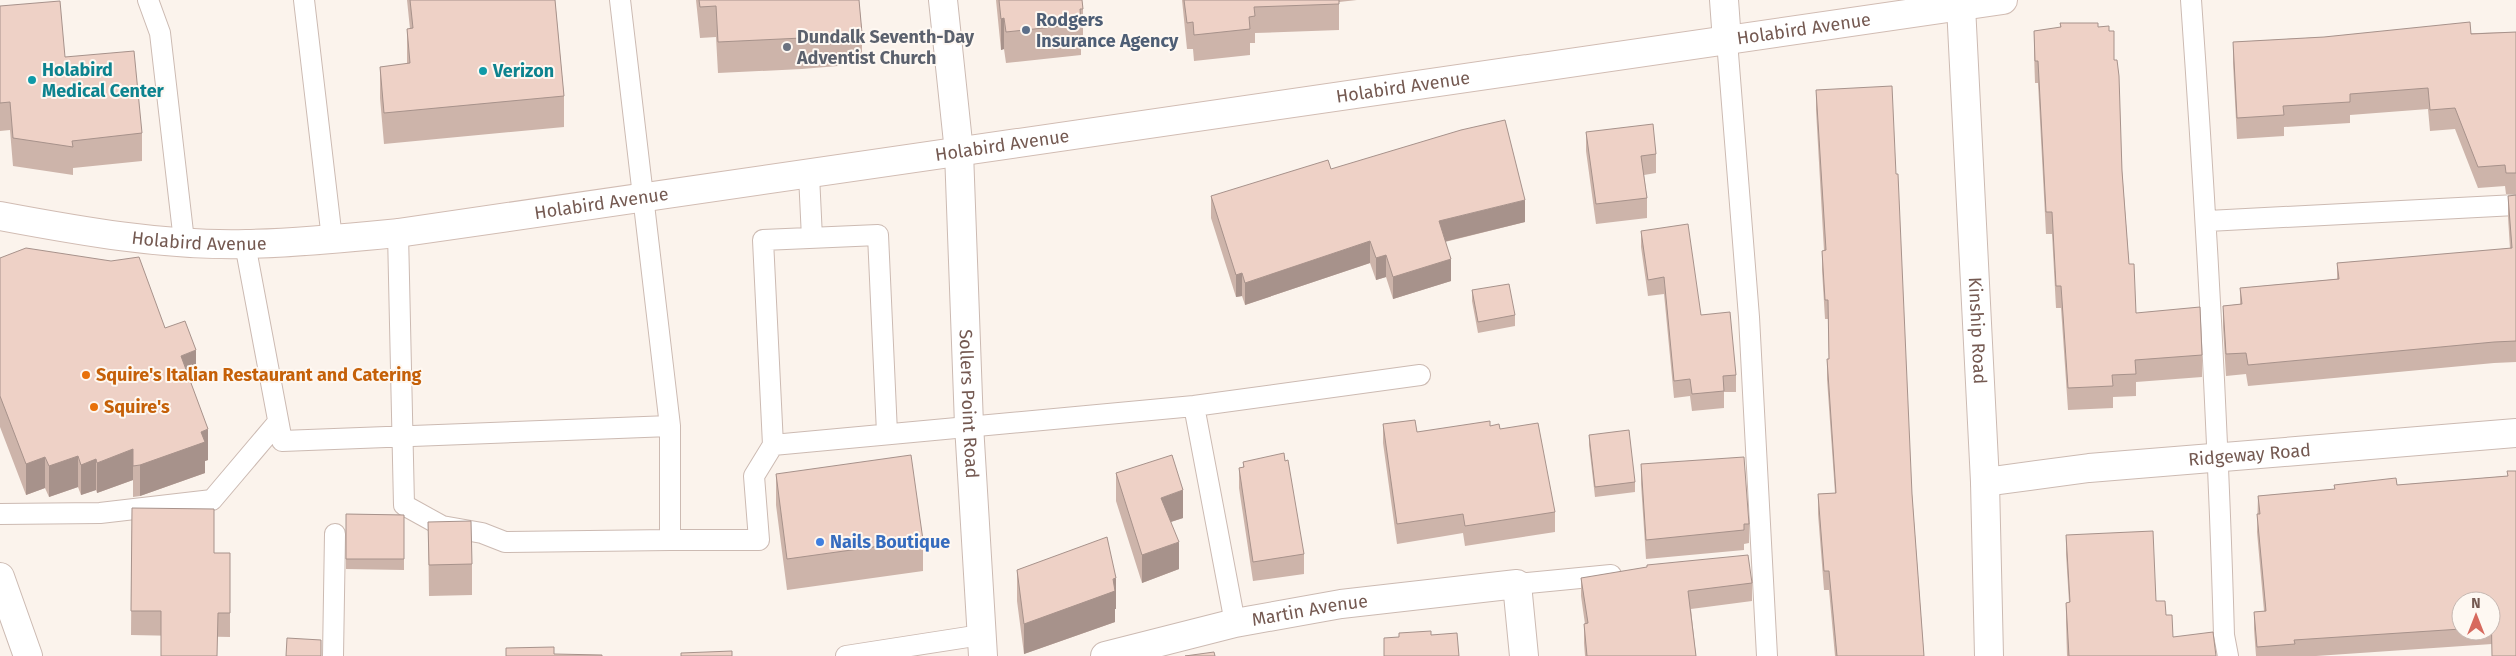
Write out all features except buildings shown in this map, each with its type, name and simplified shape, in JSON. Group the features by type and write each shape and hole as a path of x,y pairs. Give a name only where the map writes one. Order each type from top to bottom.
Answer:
{"street":[{"name":"Sollers Point Road","path":"943,0 959,152 969,425 982,645"},
{"path":"1724,0 1727,41"},
{"name":"Holabird Avenue","path":"0,216 54,226 184,241 245,244 398,233 809,175 2003,0"},
{"name":"Kinship Road","path":"1961,6 1985,482 1989,656"},
{"name":"Ridgeway Road","path":"1985,482 2089,468 2516,433"},
{"path":"0,577 28,656"},
{"path":"1517,584 1524,656"},
{"name":"Martin Avenue","path":"1105,656 1235,623 1341,604 1517,584"}],"lane":[{"path":"148,0 160,33 184,241"},
{"path":"304,0 332,239"},
{"path":"620,0 670,426 670,540"},
{"path":"2192,0 2208,221 2219,458 2224,635 2228,656"},
{"path":"1727,41 1749,317 1752,561 1767,656"},
{"path":"809,175 812,238"},
{"path":"2208,221 2516,205"},
{"path":"398,233 404,505 442,526 482,533 505,542 759,540 754,476 773,445 763,240 878,235 887,433"},
{"path":"245,244 282,441 670,426"},
{"path":"773,445 969,425 1194,406 1420,375"},
{"path":"1194,406 1235,623"},
{"path":"0,514 100,513 212,500 278,422"},
{"path":"333,656 335,534"},
{"path":"1517,584 1635,572"},
{"path":"846,656 982,645"}],"place":[{"name":"Rodgers Insurance Agency","path":"1026,30"},
{"name":"Dundalk Seventh-Day Adventist Church","path":"787,47"},
{"name":"Verizon","path":"483,71"},
{"name":"Holabird Medical Center","path":"32,80"},
{"name":"Squire's Italian Restaurant and Catering","path":"86,375"},
{"name":"Squire's","path":"94,407"},
{"name":"Nails Boutique","path":"820,542"}]}
